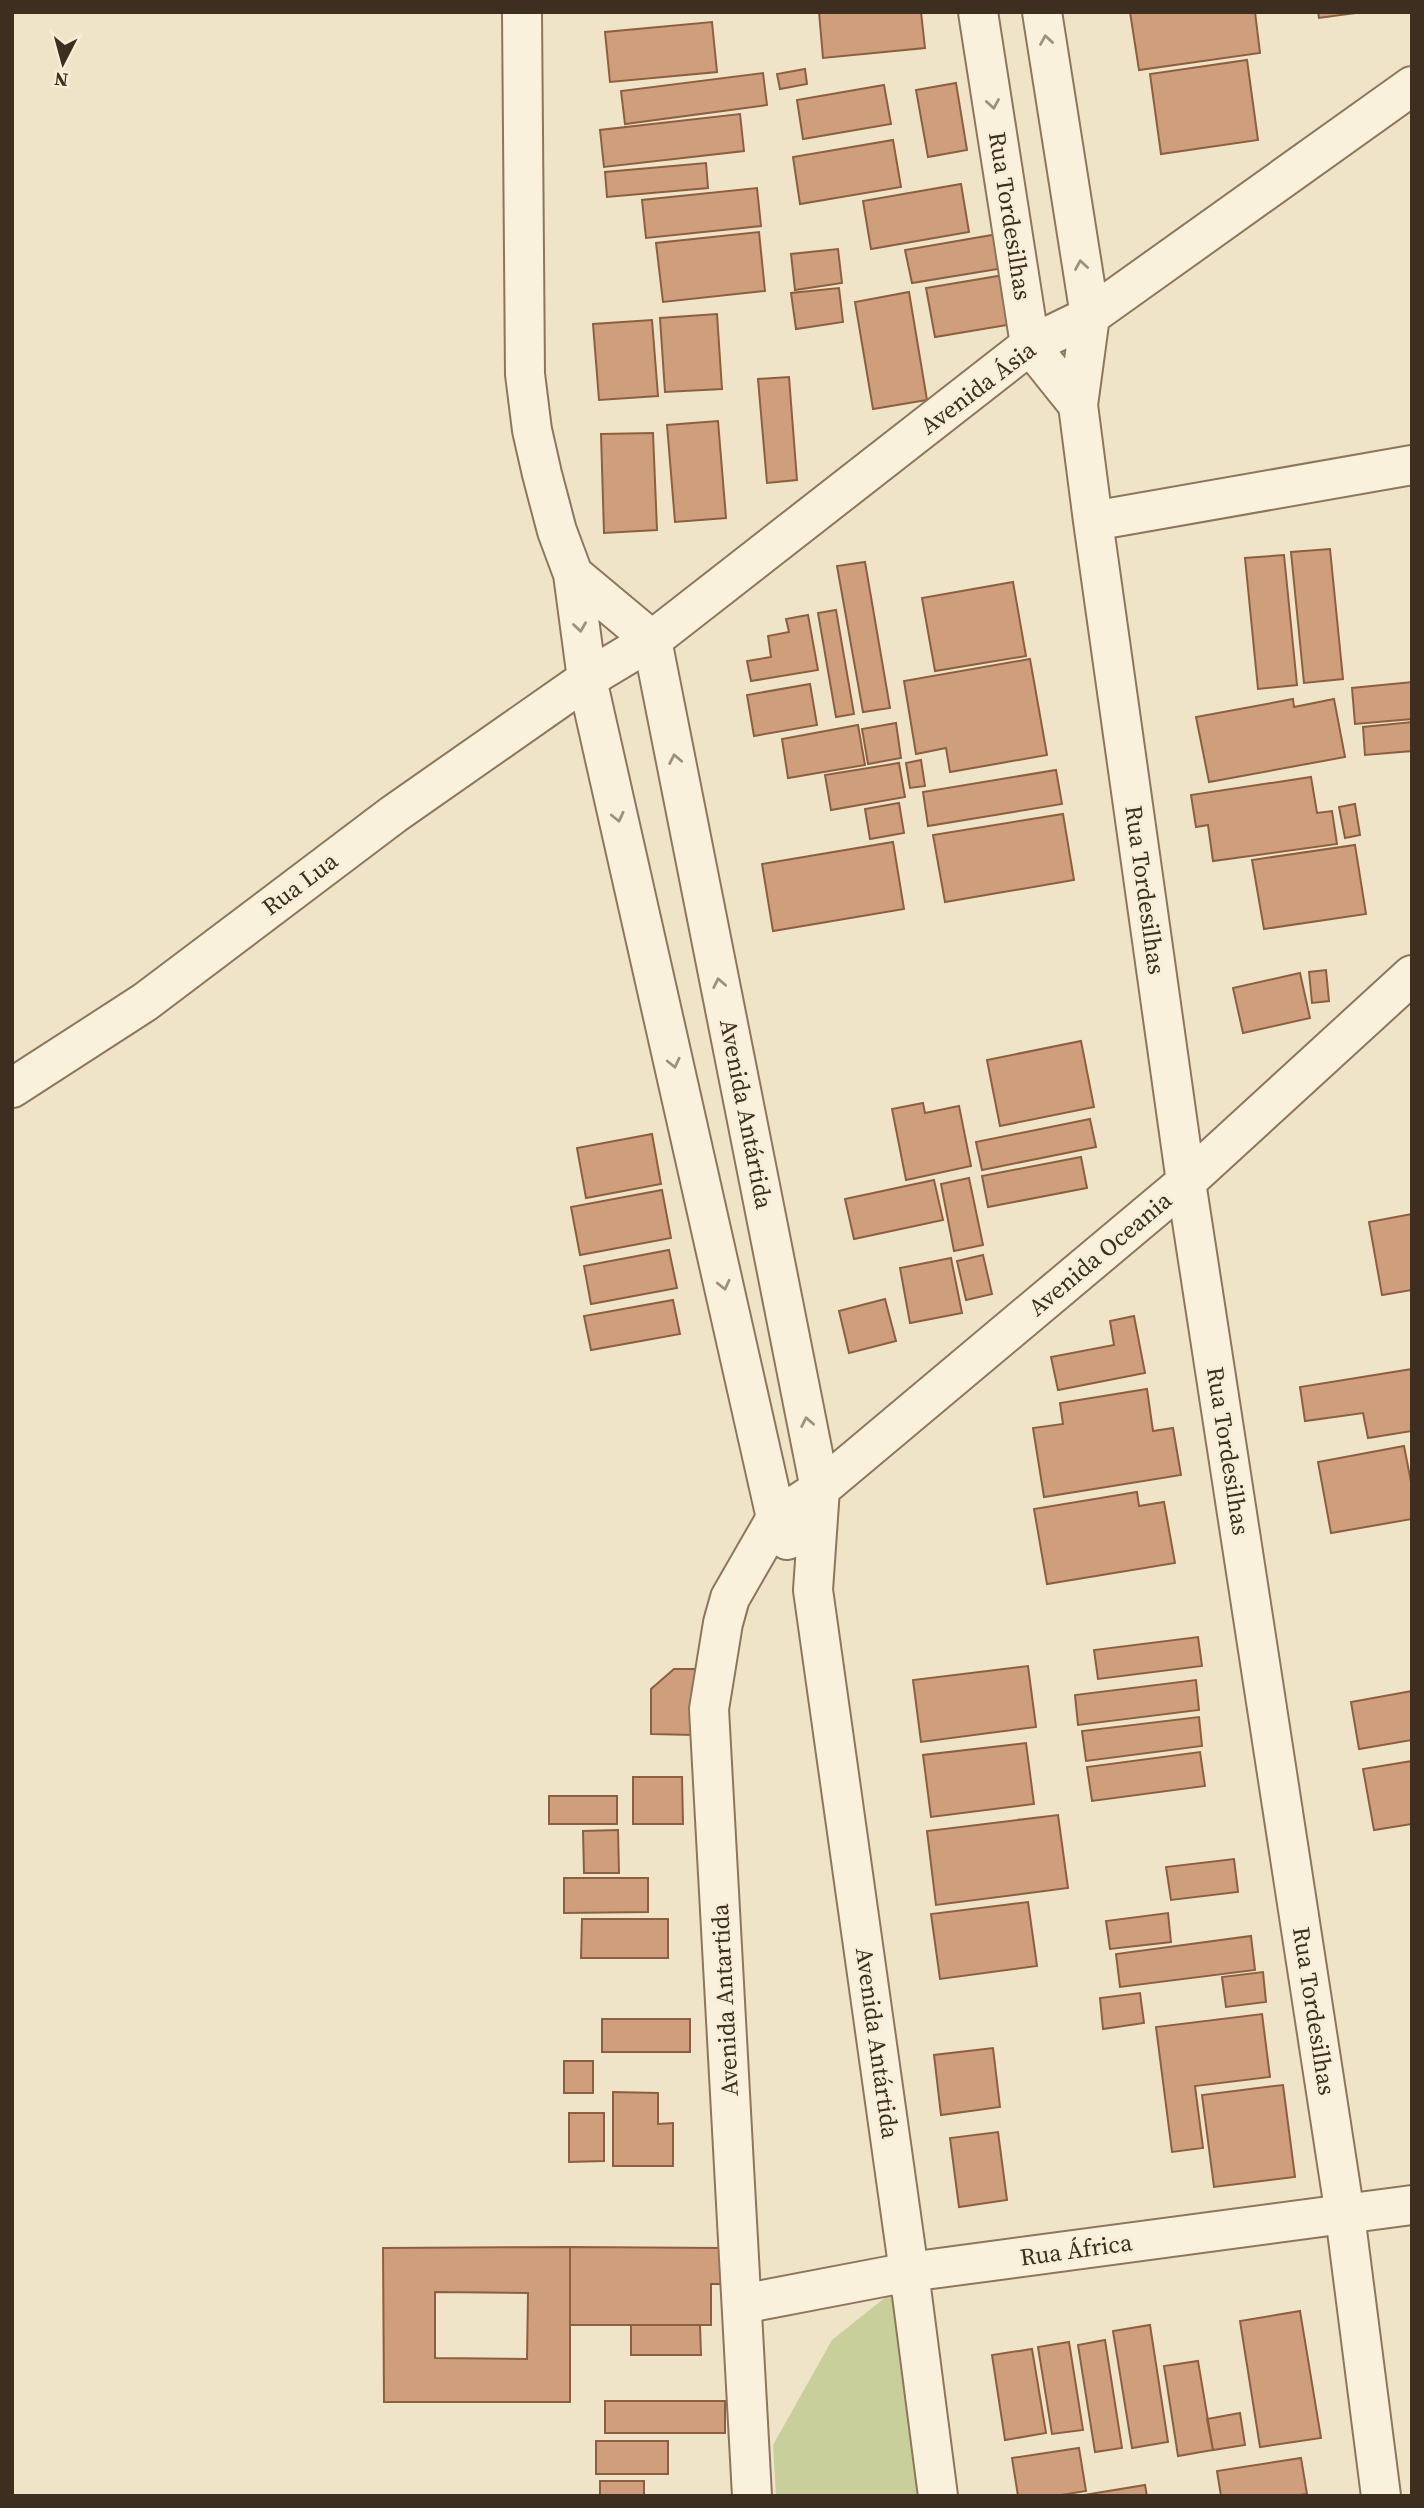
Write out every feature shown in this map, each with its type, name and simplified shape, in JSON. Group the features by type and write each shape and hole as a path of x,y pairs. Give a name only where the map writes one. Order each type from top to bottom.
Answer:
{"street":[{"name":"Avenida Antártida","path":"522,12 525,374 532,430 542,474 573,574 587,679 776,1518 813,1590"},
{"name":"Rua Tordesilhas","path":"978,12 1030,345 1077,405"},
{"name":"Rua Tordesilhas","path":"1042,12 1090,316 1077,405 1186,1182 1346,2215 1381,2496"},
{"name":"Avenida Ásia","path":"587,679 652,640 1030,345 1090,316 1412,86"},
{"path":"1093,521 1412,465"},
{"path":"573,574 652,640"},
{"name":"Avenida Antártida","path":"652,640 820,1489 813,1590 938,2496"},
{"name":"Rua Lua","path":"12,1088 145,1002 394,814 587,679"},
{"name":"Avenida Oceania","path":"776,1518 820,1489 1186,1182 1412,975"},
{"name":"Avenida Antartida","path":"752,2496 709,1709 720,1635 730,1598 776,1518"},
{"name":"Rua África","path":"742,2304 909,2272 1412,2205"}],"green space":[{"path":"892,2292 908,2349 925,2496 776,2496 773,2445 832,2340"}],"building":[{"path":"819,12 921,12 925,48 823,58"},
{"path":"1130,12 1255,12 1260,53 1139,70"},
{"path":"1318,12 1363,12 1319,18"},
{"path":"712,22 717,72 610,82 605,32"},
{"path":"1247,60 1258,140 1161,154 1150,74"},
{"path":"805,69 807,84 780,89 777,74"},
{"path":"763,73 767,105 625,124 621,91"},
{"path":"956,83 967,150 928,157 916,90"},
{"path":"884,85 891,124 803,139 797,100"},
{"path":"740,114 744,151 604,167 600,130"},
{"path":"893,140 901,187 800,204 793,157"},
{"path":"706,163 708,188 607,197 605,172"},
{"path":"961,184 969,232 871,249 863,201"},
{"path":"757,188 761,226 646,238 642,200"},
{"path":"759,232 765,291 663,302 656,243"},
{"path":"998,234 1004,268 912,283 905,250"},
{"path":"838,249 842,283 795,290 791,254"},
{"path":"1004,275 1013,324 935,337 926,288"},
{"path":"839,288 843,322 796,329 791,293"},
{"path":"909,292 927,400 873,409 855,302"},
{"path":"717,314 722,389 665,392 660,318"},
{"path":"652,320 658,396 599,400 593,324"},
{"path":"789,377 797,480 767,483 758,379"},
{"path":"718,421 726,518 675,522 667,425"},
{"path":"653,433 657,530 604,533 601,434"},
{"path":"1330,549 1343,679 1304,683 1291,552"},
{"path":"1284,555 1297,685 1258,689 1245,558"},
{"path":"865,562 890,708 863,712 837,566"},
{"path":"1013,582 1026,656 935,671 922,598"},
{"path":"836,610 854,714 836,717 818,613"},
{"path":"808,615 818,670 751,681 747,661 771,657 768,636 789,632 786,619"},
{"path":"1030,659 1047,755 950,772 946,748 916,754 904,681"},
{"path":"1412,682 1412,719 1355,724 1352,688"},
{"path":"810,684 817,725 754,736 747,695"},
{"path":"1293,699 1294,707 1334,699 1345,757 1209,782 1196,717"},
{"path":"1412,722 1412,751 1365,755 1363,727"},
{"path":"896,723 901,758 868,764 862,729"},
{"path":"858,725 865,765 788,778 782,739"},
{"path":"921,760 925,786 910,788 906,763"},
{"path":"899,763 905,797 831,810 825,775"},
{"path":"1056,770 1062,804 928,826 923,792"},
{"path":"1311,777 1317,813 1332,811 1337,844 1213,861 1208,825 1196,827 1191,795"},
{"path":"899,803 904,833 870,839 865,809"},
{"path":"1355,804 1360,835 1345,838 1339,807"},
{"path":"1063,814 1074,880 945,902 933,835"},
{"path":"893,842 904,909 773,931 762,864"},
{"path":"1355,845 1366,914 1264,929 1252,860"},
{"path":"1326,970 1329,1001 1312,1003 1309,972"},
{"path":"1300,973 1310,1018 1243,1033 1233,988"},
{"path":"1081,1041 1094,1107 1000,1126 987,1060"},
{"path":"923,1103 925,1113 959,1106 971,1166 906,1180 892,1109"},
{"path":"1090,1119 1096,1147 982,1170 976,1142"},
{"path":"652,1134 661,1184 586,1198 577,1148"},
{"path":"1081,1157 1087,1188 988,1207 982,1176"},
{"path":"969,1178 983,1245 954,1251 941,1184"},
{"path":"934,1180 943,1220 854,1239 845,1199"},
{"path":"662,1190 671,1238 580,1255 571,1207"},
{"path":"1412,1214 1412,1290 1382,1295 1369,1222"},
{"path":"669,1250 677,1288 591,1304 584,1266"},
{"path":"983,1255 992,1294 966,1300 957,1261"},
{"path":"951,1258 962,1313 910,1323 900,1268"},
{"path":"885,1299 896,1341 849,1353 839,1311"},
{"path":"673,1300 680,1334 591,1350 584,1316"},
{"path":"1134,1316 1145,1373 1058,1390 1051,1357 1114,1345 1110,1321"},
{"path":"1412,1369 1412,1431 1368,1438 1363,1413 1305,1421 1300,1387"},
{"path":"1147,1389 1153,1431 1173,1428 1181,1475 1044,1497 1033,1428 1063,1424 1060,1403"},
{"path":"1404,1446 1412,1487 1412,1519 1331,1533 1318,1462"},
{"path":"1137,1492 1139,1506 1164,1502 1175,1563 1047,1584 1034,1509"},
{"path":"1198,1637 1202,1666 1098,1679 1094,1650"},
{"path":"1028,1666 1036,1727 921,1742 913,1680"},
{"path":"674,1669 695,1669 695,1735 651,1734 651,1689"},
{"path":"1196,1680 1199,1710 1078,1725 1075,1695"},
{"path":"1412,1691 1412,1740 1359,1749 1351,1702"},
{"path":"1199,1717 1202,1746 1086,1761 1082,1731"},
{"path":"1026,1743 1034,1804 931,1817 923,1755"},
{"path":"1200,1752 1205,1786 1092,1801 1087,1767"},
{"path":"1412,1761 1412,1824 1374,1830 1363,1769"},
{"path":"633,1777 682,1777 683,1824 633,1824"},
{"path":"549,1796 617,1796 617,1824 549,1824"},
{"path":"1058,1815 1068,1888 936,1905 927,1831"},
{"path":"618,1830 619,1873 584,1873 583,1831"},
{"path":"1234,1859 1238,1892 1171,1900 1166,1867"},
{"path":"564,1878 648,1878 648,1912 564,1913"},
{"path":"1028,1902 1037,1966 940,1979 931,1914"},
{"path":"1168,1913 1171,1942 1110,1949 1106,1921"},
{"path":"582,1919 668,1919 668,1958 581,1958"},
{"path":"1251,1936 1255,1970 1120,1987 1116,1954"},
{"path":"1263,1972 1266,2002 1226,2007 1222,1977"},
{"path":"1140,1993 1144,2023 1103,2029 1100,1998"},
{"path":"1262,2014 1270,2077 1195,2086 1203,2148 1172,2152 1156,2027"},
{"path":"602,2019 690,2019 690,2052 602,2052"},
{"path":"993,2048 1000,2107 941,2115 934,2055"},
{"path":"564,2061 593,2061 593,2093 564,2093"},
{"path":"1283,2085 1295,2177 1214,2187 1202,2095"},
{"path":"613,2092 658,2093 658,2124 673,2123 673,2166 613,2166"},
{"path":"569,2113 604,2113 604,2161 569,2162"},
{"path":"998,2132 1007,2200 959,2207 950,2138"},
{"path":"570,2247 570,2402 384,2402 383,2248","holes":["435,2292 528,2293 527,2359 435,2358"]},
{"path":"570,2247 722,2248 722,2284 711,2284 711,2325 570,2325"},
{"path":"1300,2311 1321,2438 1260,2447 1240,2321"},
{"path":"631,2325 700,2325 701,2355 631,2355"},
{"path":"1150,2325 1168,2442 1132,2448 1113,2331"},
{"path":"1105,2340 1122,2448 1095,2452 1078,2345"},
{"path":"1069,2342 1083,2430 1052,2434 1038,2347"},
{"path":"1032,2349 1046,2433 1005,2440 992,2355"},
{"path":"1198,2361 1213,2450 1178,2456 1164,2366"},
{"path":"605,2401 725,2401 725,2433 605,2433"},
{"path":"1240,2413 1245,2445 1213,2450 1207,2419"},
{"path":"596,2441 668,2441 668,2474 596,2474"},
{"path":"1079,2448 1086,2491 1055,2496 1018,2496 1012,2458"},
{"path":"1301,2458 1307,2494 1221,2496 1217,2471"},
{"path":"600,2481 644,2481 644,2496 600,2496"},
{"path":"1145,2485 1147,2496 1078,2496"}]}
